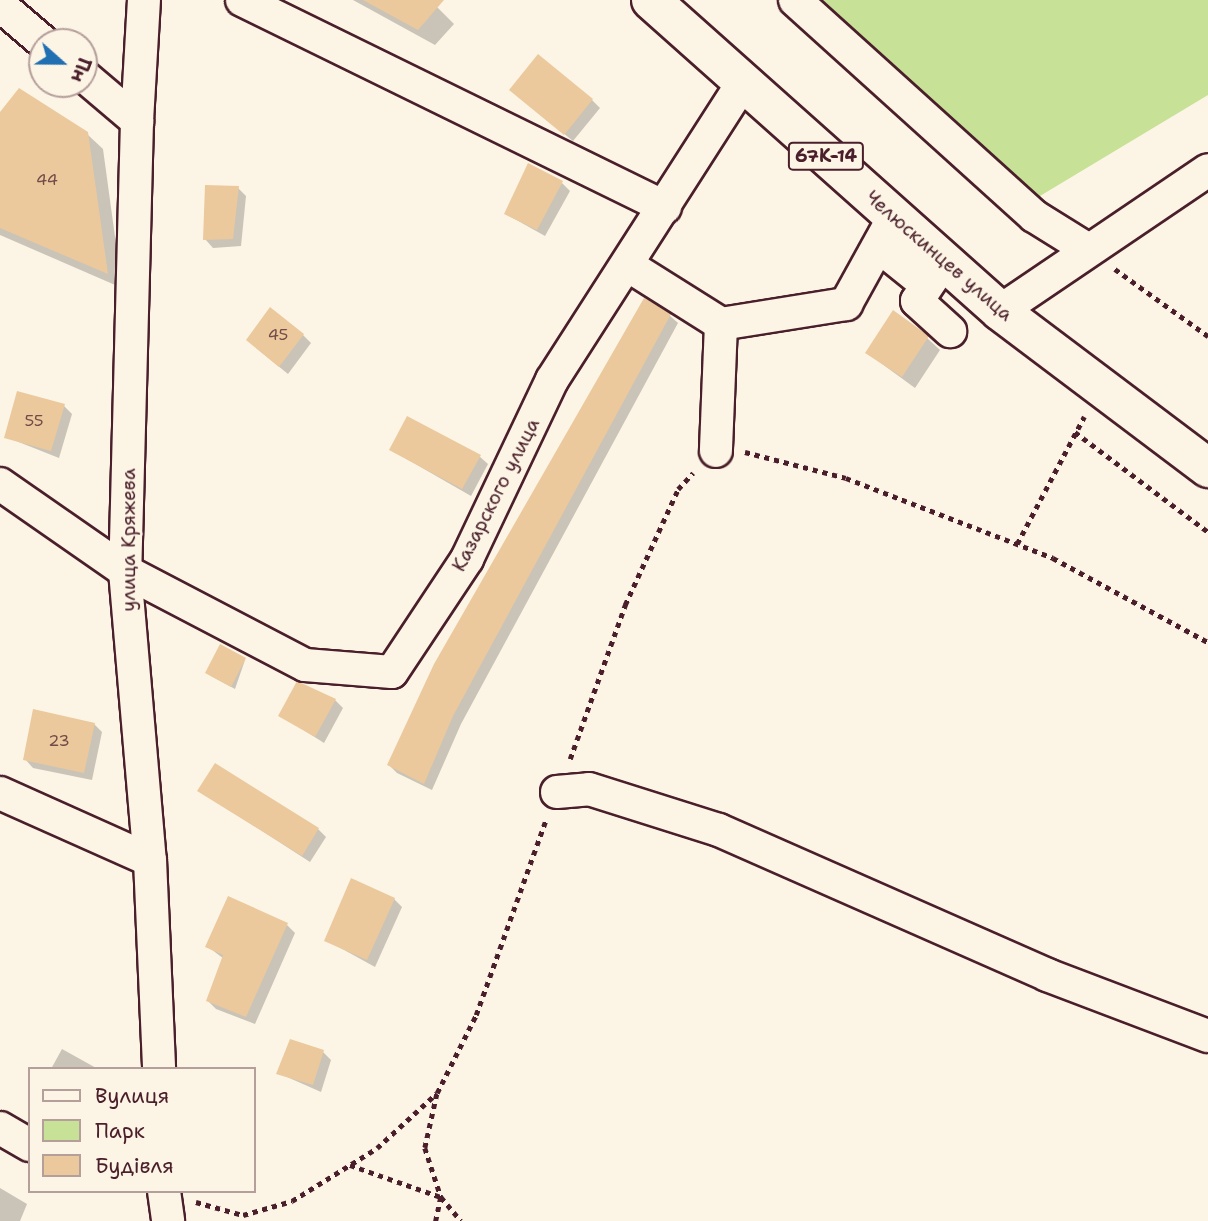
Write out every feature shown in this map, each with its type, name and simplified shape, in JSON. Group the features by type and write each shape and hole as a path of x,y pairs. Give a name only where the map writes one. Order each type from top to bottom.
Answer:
{"main road":[{"name":"Челюскинцев улица","path":"651,0 743,83 888,232 936,273 1000,311 1208,468"}],"street":[{"name":"улица Кряжева","path":"144,0 137,121 125,571 150,860 159,1067"},
{"path":"242,0 665,206"},
{"path":"795,0 1034,216 1087,249"},
{"path":"0,5 28,29"},
{"name":"Казарского улица","path":"0,484 125,571 305,665 392,672 467,559 552,380 629,266 743,83"},
{"path":"98,88 137,121"},
{"path":"1000,311 1087,249 1208,170"},
{"path":"629,266 721,324 846,304 888,232"},
{"path":"936,273 917,301 950,331"},
{"path":"716,451 721,324"},
{"path":"557,792 589,789 719,830 1047,975 1208,1035"},
{"path":"0,793 150,860"},
{"path":"0,1128 28,1144"}],"path":[{"path":"1087,249 1208,336"},
{"path":"1017,544 1074,432 1101,389"},
{"path":"1074,432 1208,531"},
{"path":"461,1221 441,1197 425,1148 437,1093 476,1015 625,605 678,489 716,451 765,452 1017,544 1208,642"},
{"path":"163,1199 243,1215 292,1201 349,1165 437,1093"},
{"path":"349,1165 441,1197"},
{"path":"436,1221 441,1197"}],"green space":[{"path":"797,0 1208,0 1208,95 1025,205"}],"building":[{"path":"363,0 444,0 418,30"},
{"path":"538,54 593,99 564,135 509,90"},
{"path":"19,88 28,94 28,98 35,98 88,132 108,274 0,228 0,112"},
{"path":"528,163 563,181 537,230 504,214"},
{"path":"205,185 239,186 233,239 203,240"},
{"path":"644,298 671,314 453,716 424,784 387,765 434,664"},
{"path":"270,307 304,334 279,367 246,340"},
{"path":"893,310 929,336 902,377 865,353"},
{"path":"17,391 65,404 51,451 4,438"},
{"path":"407,416 481,455 462,489 389,450"},
{"path":"220,644 246,658 231,687 205,673"},
{"path":"297,681 336,699 315,737 278,716"},
{"path":"33,709 95,723 84,773 23,760"},
{"path":"215,763 319,828 302,856 197,791"},
{"path":"351,878 395,898 367,960 324,941"},
{"path":"228,896 288,923 246,1017 206,1001 223,955 205,947"},
{"path":"290,1039 324,1050 313,1085 276,1074"}]}
